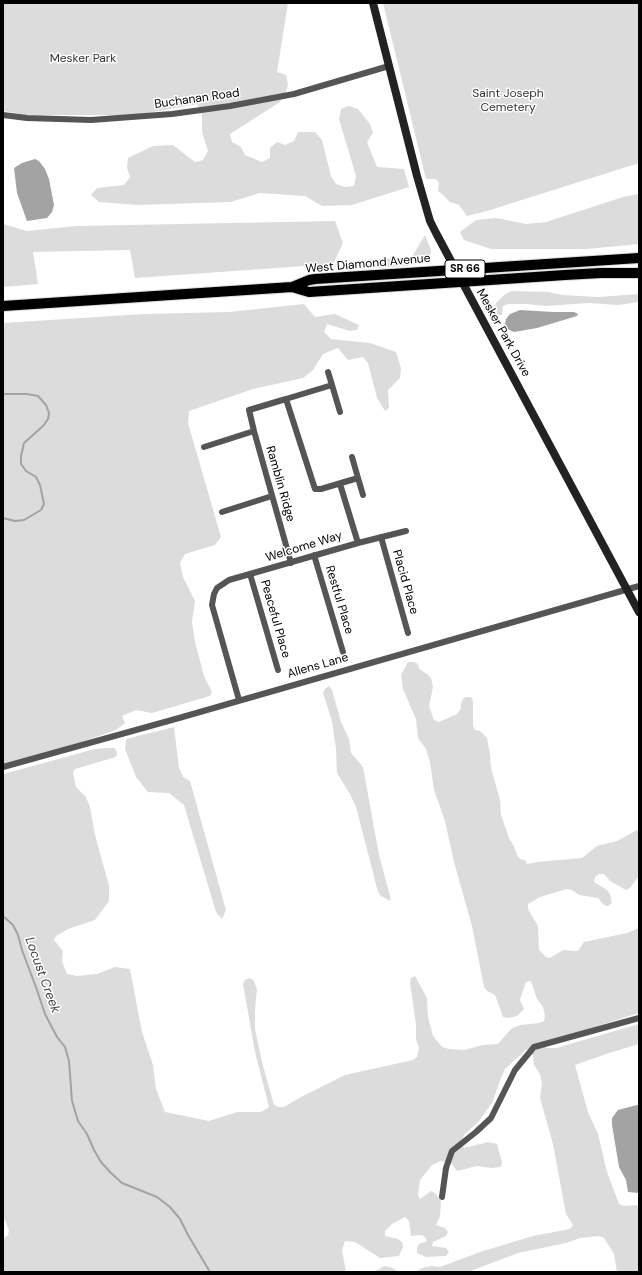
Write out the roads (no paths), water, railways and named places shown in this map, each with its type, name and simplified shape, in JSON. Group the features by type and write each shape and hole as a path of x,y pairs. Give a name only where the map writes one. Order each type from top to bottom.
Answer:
{"main road":[{"name":"West Diamond Avenue","path":"3,306 292,287 309,280 639,258"},
{"name":"West Diamond Avenue","path":"292,287 309,292 594,273 639,273"}],"street":[{"name":"Mesker Park Drive","path":"373,3 416,176 430,221 639,612"},
{"name":"Buchanan Road","path":"3,115 27,118 90,120 172,114 294,94 389,66"},
{"path":"328,372 340,412"},
{"path":"332,385 286,399 311,481 315,489 321,489 358,478"},
{"name":"Ramblin Ridge","path":"286,399 249,410 291,563"},
{"path":"204,447 254,431"},
{"path":"352,457 363,495"},
{"path":"340,484 358,543"},
{"path":"222,512 272,496"},
{"name":"Welcome Way","path":"239,700 212,605 217,588 228,580 291,563 314,555 406,531"},
{"name":"Placid Place","path":"381,537 408,633"},
{"name":"Restful Place","path":"314,555 343,652"},
{"name":"Peaceful Place","path":"250,574 278,670"},
{"name":"Allens Lane","path":"3,767 639,586"},
{"path":"442,1197 446,1168 452,1151 491,1118 515,1070 534,1048 639,1018"}],"waterway":[{"name":"Locust Creek","path":"3,394 27,394 38,396 46,405 49,413 48,419 43,426 24,443 21,456 21,464 26,471 36,477 40,485 44,504 41,510 24,520 15,521 3,518"},
{"name":"Locust Creek","path":"3,916 13,925 18,935 45,1014 57,1037 65,1047 69,1061 72,1101 78,1121 87,1134 94,1150 101,1162 122,1183 157,1197 170,1207 180,1219 210,1272"}],"park label":[{"name":"Mesker Park","path":"83,59"},
{"name":"Saint Joseph Cemetery","path":"508,101"}]}
